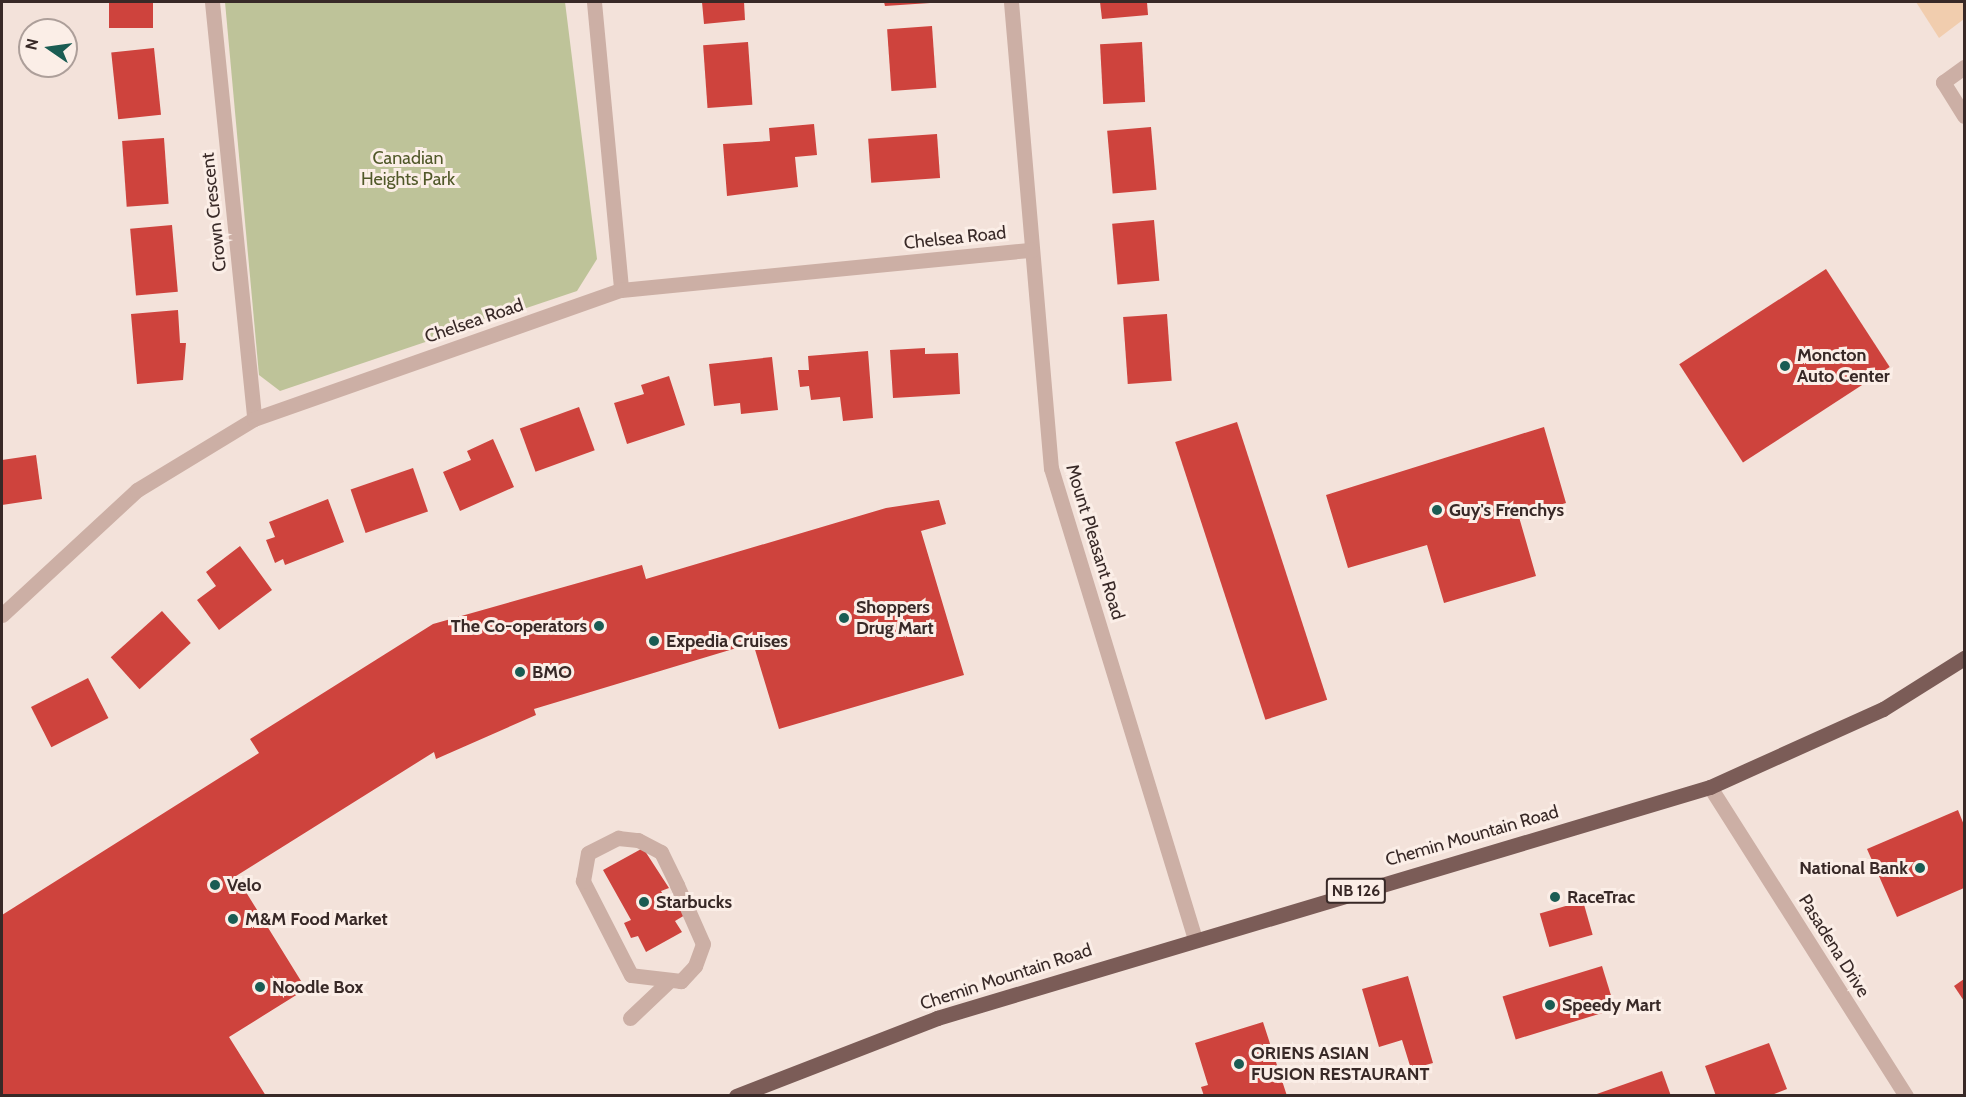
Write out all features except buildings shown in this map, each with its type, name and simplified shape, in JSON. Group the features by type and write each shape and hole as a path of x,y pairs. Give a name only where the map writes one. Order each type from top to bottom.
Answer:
{"main road":[{"name":"Chemin Mountain Road","path":"736,1095 937,1018 1195,938 1710,787 1882,709 1965,658"}],"street":[{"name":"Crown Crescent","path":"212,2 254,419"},
{"path":"594,2 621,290"},
{"name":"Mount Pleasant Road","path":"1011,2 1051,468 1195,938"},
{"path":"1965,68 1943,82 1965,116"},
{"name":"Chelsea Road","path":"2,615 137,490 254,419 621,290 1032,250"},
{"name":"Pasadena Drive","path":"1710,787 1906,1095"},
{"path":"630,1018 669,981 681,981 695,966 703,944 661,852 638,840 618,838 588,854 583,881 631,975 669,981"}],"green space":[{"name":"Canadian Heights Park","path":"225,2 565,2 597,259 577,291 280,391 259,375"}],"sand":[{"path":"1916,2 1964,2 1964,19 1939,38"}],"place":[{"name":"Moncton Auto Center","path":"1785,366"},
{"name":"Guy's Frenchys","path":"1437,510"},
{"name":"Shoppers Drug Mart","path":"844,618"},
{"name":"The Co-operators","path":"599,626"},
{"name":"Expedia Cruises","path":"654,641"},
{"name":"BMO","path":"520,672"},
{"name":"National Bank","path":"1920,868"},
{"name":"Velo","path":"215,885"},
{"name":"RaceTrac","path":"1555,897"},
{"name":"Starbucks","path":"644,902"},
{"name":"M&M Food Market","path":"233,919"},
{"name":"Noodle Box","path":"260,987"},
{"name":"Speedy Mart","path":"1550,1005"},
{"name":"ORIENS ASIAN FUSION RESTAURANT","path":"1239,1064"}]}
